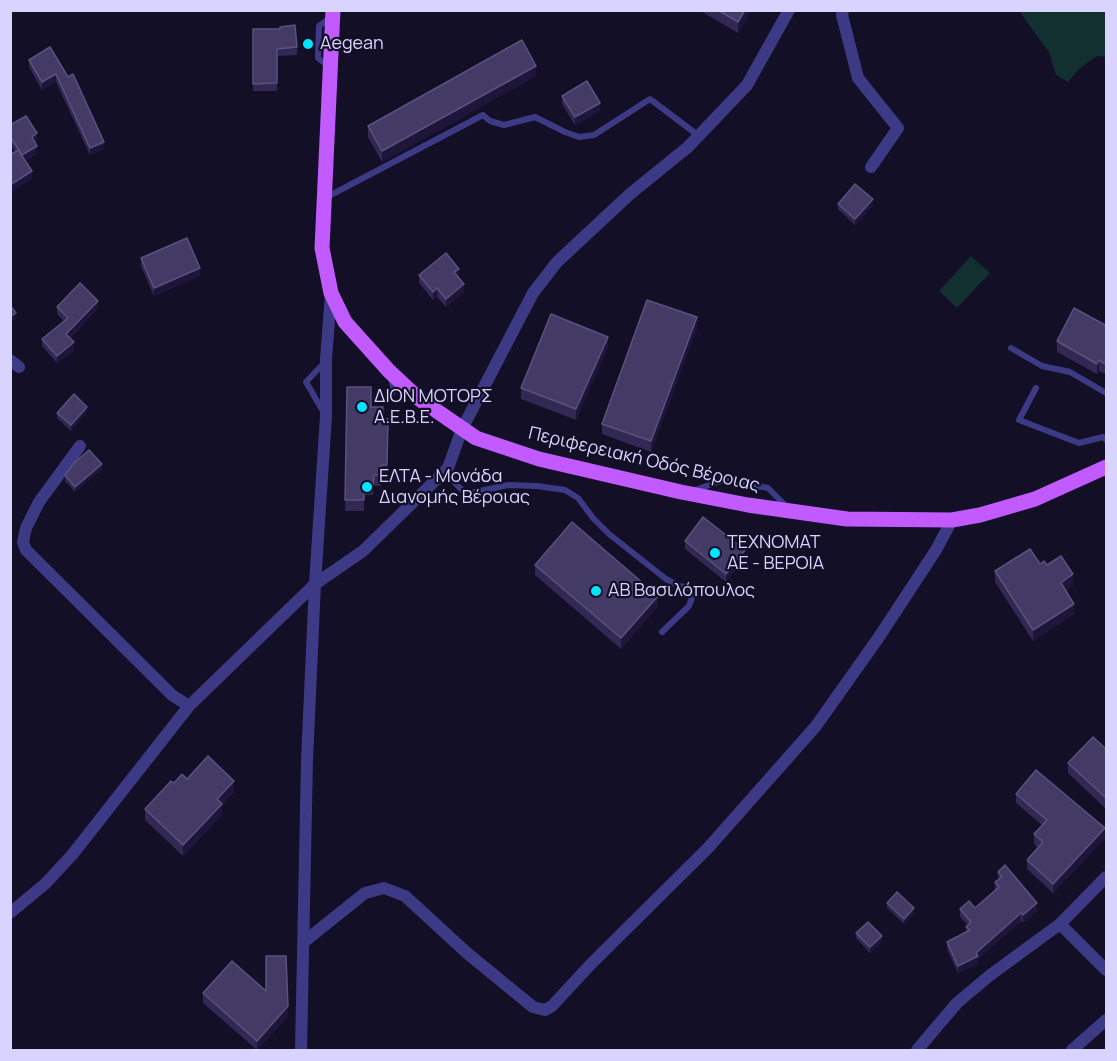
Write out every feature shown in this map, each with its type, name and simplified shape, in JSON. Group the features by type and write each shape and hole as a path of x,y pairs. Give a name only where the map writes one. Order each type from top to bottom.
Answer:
{"main road":[{"name":"Περιφερειακή Οδός Βέροιας","path":"333,13 322,248 331,293 345,322 389,371 418,398 476,438 539,459 686,493 748,505 847,519 952,520 980,515 1035,499 1107,467"}],"street":[{"path":"10,913 45,884 72,855 189,706 315,584 363,551 448,468 462,429 533,293 557,262 630,194 688,147 747,85 789,10"},
{"path":"843,10 842,15 858,78 898,128 871,166"},
{"path":"301,1050 307,760 331,293"},
{"path":"80,446 39,502 26,528 23,542 26,550 172,695 189,706"},
{"path":"305,941 365,893 384,888 405,896 467,953 533,1007 545,1010 552,1006 708,848 816,726 879,637 936,550 952,520"},
{"path":"917,1050 957,1003 989,976 1060,924 1107,877"},
{"path":"1060,924 1107,970"},
{"path":"1072,1050 1107,1020"}],"lane":[{"path":"323,199 483,115 490,121 504,125 535,117 579,137 594,135 650,99 699,136"},
{"path":"1011,348 1042,366 1070,372 1107,393"},
{"path":"326,416 306,382 327,360"},
{"path":"387,400 394,390 389,371"},
{"path":"1036,388 1019,420 1079,443 1103,437 1107,440"},
{"path":"448,468 455,483 466,494 508,485 537,486 565,490 578,498 609,534 666,579 679,586 691,588 693,595 689,606 662,632"}],"green space":[{"path":"1019,11 1106,11 1106,57 1097,56 1079,69 1068,82 1056,75 1049,52"},
{"path":"971,256 990,273 957,308 939,291"}],"building":[{"path":"718,10 745,10 738,22"},
{"path":"295,25 297,47 277,49 277,83 253,84 253,29 280,29 280,27"},
{"path":"522,40 536,66 382,151 368,126"},
{"path":"50,47 68,77 73,74 104,142 90,148 56,74 42,82 29,60"},
{"path":"587,81 600,103 575,117 562,96"},
{"path":"26,116 37,133 32,137 37,146 22,155 10,136 10,125"},
{"path":"18,150 32,171 10,185 10,155"},
{"path":"855,184 873,199 855,219 838,204"},
{"path":"187,238 200,268 154,288 141,258"},
{"path":"446,253 459,269 454,272 464,284 446,299 437,288 433,292 419,275"},
{"path":"80,283 98,301 66,334 74,342 57,356 42,339 68,318 57,307"},
{"path":"647,300 697,317 651,441 602,424"},
{"path":"10,305 16,313 10,317"},
{"path":"1074,308 1107,326 1107,365 1099,360 1097,364 1057,341"},
{"path":"551,314 608,337 576,409 521,388"},
{"path":"347,387 371,387 371,407 383,407 382,419 388,419 387,465 381,465 381,475 374,475 373,484 364,484 364,500 345,500"},
{"path":"74,394 87,407 71,425 57,413"},
{"path":"89,450 102,464 75,487 65,475 73,464"},
{"name":"ΤΕΧΝΟΜΑΤ ΑΕ - ΒΕΡΟΙΑ","path":"703,517 745,550 726,574 685,541"},
{"name":"ΑΒ Βασιλόπουλος","path":"572,522 658,596 621,638 535,565"},
{"path":"1030,549 1040,564 1044,561 1047,565 1061,556 1073,574 1061,583 1074,604 1033,630 995,571"},
{"path":"1093,737 1107,750 1107,799 1068,763"},
{"path":"208,756 234,781 217,799 222,804 183,845 145,809 171,781 174,783 182,774 187,779"},
{"path":"1036,770 1105,828 1053,884 1027,860 1043,842 1034,834 1047,820 1016,794"},
{"path":"1005,865 1037,903 1023,915 1021,913 976,953 978,956 958,966 947,942 970,930 966,927 971,922 960,909 969,901 975,908 999,887 995,882 1002,877 998,872"},
{"path":"897,892 914,908 904,919 887,903"},
{"path":"868,922 882,936 870,947 856,933"},
{"path":"266,956 286,956 288,1006 257,1041 203,993 232,961 266,991"}],"place":[{"name":"Aegean","path":"308,44"},
{"name":"ΔΙΟΝ ΜΟΤΟΡΣ Α.Ε.Β.Ε.","path":"362,407"},
{"name":"ΕΛΤΑ - Μονάδα Διανομής Βέροιας","path":"367,487"},
{"name":"ΤΕΧΝΟΜΑΤ ΑΕ - ΒΕΡΟΙΑ","path":"715,553"},
{"name":"ΑΒ Βασιλόπουλος","path":"596,591"}]}
